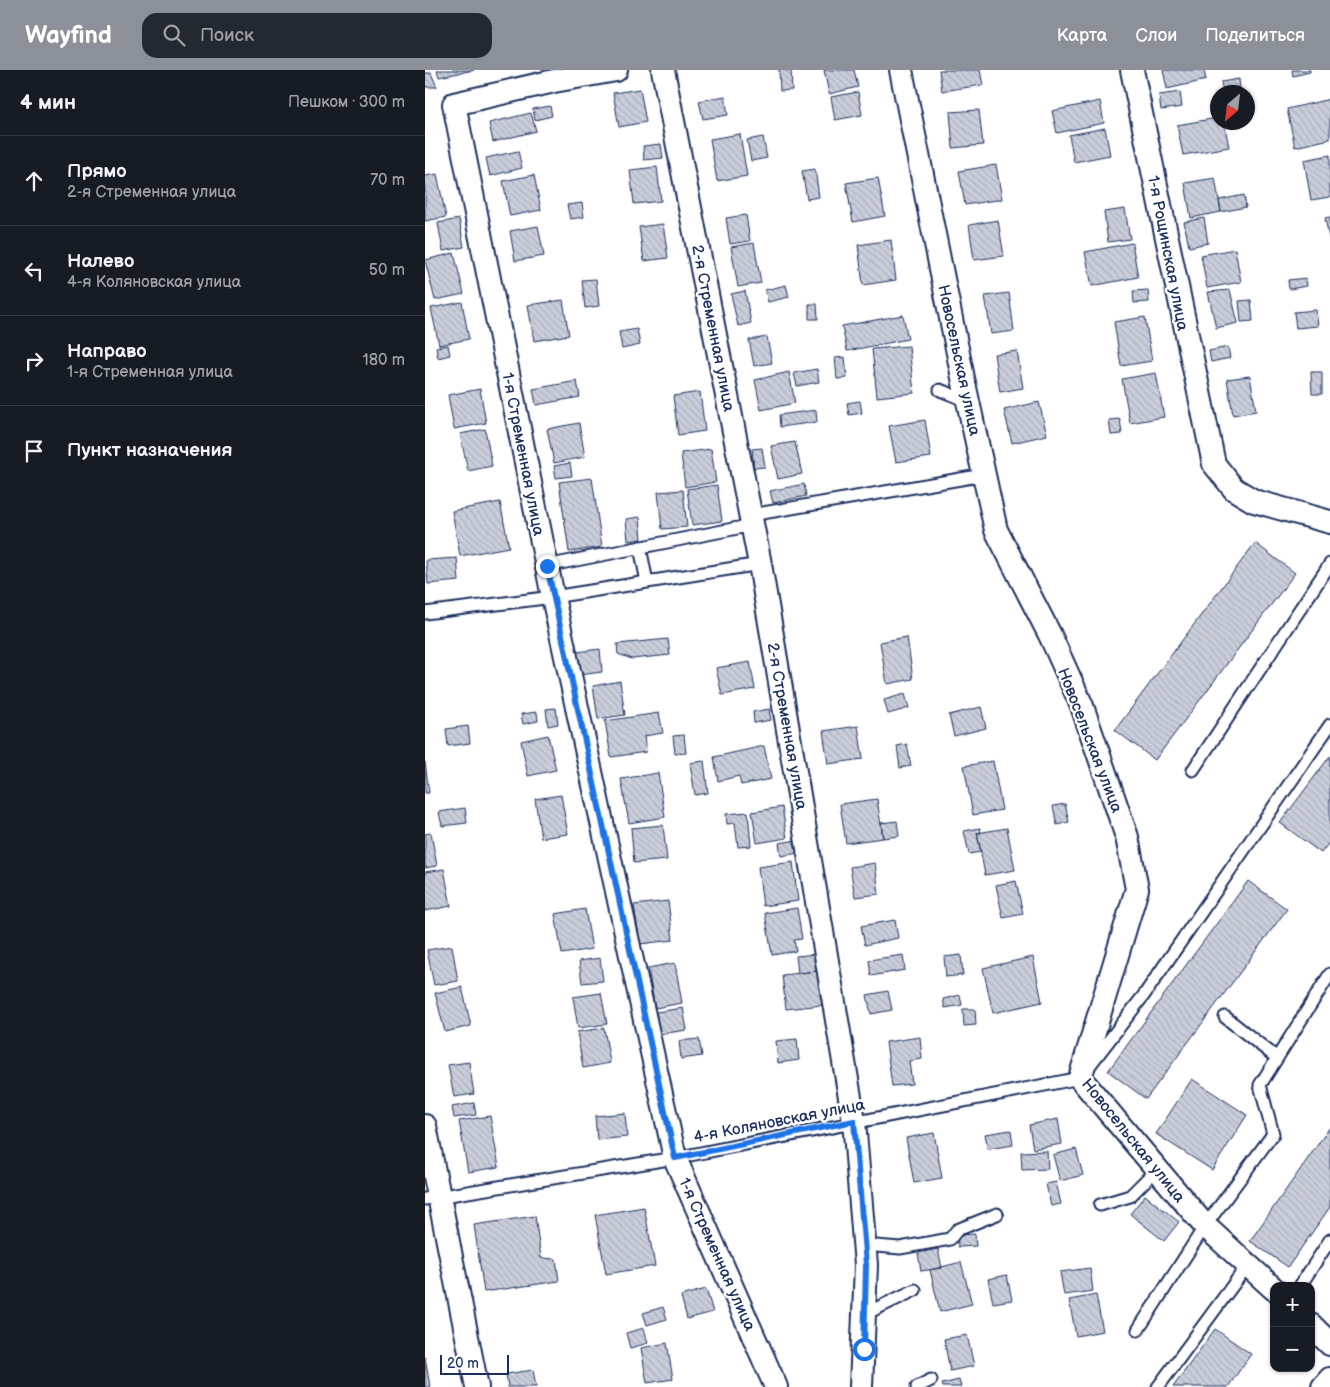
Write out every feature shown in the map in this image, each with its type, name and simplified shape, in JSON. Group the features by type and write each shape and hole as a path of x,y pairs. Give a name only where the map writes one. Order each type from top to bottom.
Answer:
{"street":[{"path":"553,75 616,70"},
{"name":"2-я Стременная улица","path":"663,70 760,564 854,1121 864,1245 865,1314 861,1387"},
{"name":"Новосельская улица","path":"901,70 968,402 996,530 1050,635 1082,706 1127,837 1137,889 1080,1078 1205,1226 1270,1286"},
{"name":"1-я Рощинская улица","path":"1132,70 1206,435 1214,464 1234,488 1254,501 1330,522"},
{"name":"1-я Стременная улица","path":"553,75 454,104 553,597 675,1158 776,1387"},
{"path":"425,1126 431,1197 477,1387"},
{"path":"1313,1327 1330,1344"},
{"path":"1323,1387 1330,1379"}],"lane":[{"path":"940,390 968,402"},
{"path":"547,566 640,547 752,520 984,475"},
{"path":"640,547 647,582"},
{"path":"425,613 553,597 760,564"},
{"path":"1193,770 1330,564"},
{"path":"1080,1078 1144,995 1330,725"},
{"path":"1138,1330 1205,1226 1273,1134 1260,1085 1330,974"},
{"path":"1225,1017 1277,1058"},
{"name":"4-я Коляновская улица","path":"431,1197 675,1158 854,1121 1080,1078"},
{"path":"1100,1205 1130,1196 1157,1169"},
{"path":"864,1245 900,1248 950,1239 957,1230 997,1214"},
{"path":"1303,1282 1330,1240"},
{"path":"1158,1387 1247,1266"},
{"path":"865,1314 915,1290"},
{"path":"917,1387 931,1380"}],"building":[{"path":"437,70 474,70 439,77"},
{"path":"779,70 791,70 792,90 780,91"},
{"path":"824,70 854,70 858,87 829,94"},
{"path":"939,70 980,70 983,85 942,91"},
{"path":"1163,70 1204,70 1206,80 1167,89"},
{"path":"1292,70 1310,70 1310,72 1293,76"},
{"path":"425,73 431,73 437,87 425,87"},
{"path":"1239,79 1240,85 1222,85 1221,82"},
{"path":"640,89 646,122 619,127 613,93"},
{"path":"858,92 862,115 835,120 831,97"},
{"path":"1180,92 1182,107 1161,110 1159,95"},
{"path":"725,96 728,115 703,119 699,101"},
{"path":"1330,99 1330,139 1295,147 1287,109"},
{"path":"1100,101 1104,123 1057,133 1052,111"},
{"path":"550,106 552,116 535,120 533,109"},
{"path":"979,110 983,145 953,148 950,112"},
{"path":"531,113 536,131 493,142 489,123"},
{"path":"1210,119 1210,130 1226,130 1229,147 1183,155 1177,125"},
{"path":"1105,128 1110,155 1074,162 1069,135"},
{"path":"740,134 747,176 717,181 710,139"},
{"path":"763,137 767,158 751,161 747,140"},
{"path":"661,144 663,158 644,160 643,146"},
{"path":"518,151 522,168 490,176 486,158"},
{"path":"1330,155 1330,197 1311,200 1304,160"},
{"path":"996,165 1002,199 965,205 959,171"},
{"path":"657,167 661,201 634,204 630,170"},
{"path":"815,169 819,197 807,199 802,171"},
{"path":"437,174 446,217 425,221 425,176"},
{"path":"534,175 541,210 510,216 503,181"},
{"path":"878,178 885,216 853,222 846,183"},
{"path":"1215,178 1221,212 1191,218 1185,183"},
{"path":"1244,195 1246,207 1221,212 1219,200"},
{"path":"582,203 584,217 570,219 567,205"},
{"path":"1125,209 1130,239 1108,242 1104,212"},
{"path":"746,215 750,241 730,244 726,218"},
{"path":"1330,217 1330,243 1325,218"},
{"path":"1204,218 1208,243 1189,247 1184,222"},
{"path":"459,219 464,247 443,251 438,223"},
{"path":"998,220 1004,256 974,260 969,225"},
{"path":"663,224 668,258 644,261 639,227"},
{"path":"538,226 544,256 515,261 510,231"},
{"path":"891,240 896,280 863,285 858,245"},
{"path":"754,243 761,283 738,287 731,247"},
{"path":"1132,243 1138,277 1092,286 1085,252"},
{"path":"1235,249 1241,282 1207,288 1201,255"},
{"path":"454,253 464,294 435,300 425,260"},
{"path":"1306,278 1307,286 1289,289 1288,280"},
{"path":"596,279 599,306 585,308 582,280"},
{"path":"786,285 789,297 768,302 765,290"},
{"path":"1148,290 1149,302 1134,303 1133,291"},
{"path":"1230,290 1238,323 1216,328 1208,292"},
{"path":"745,291 751,323 738,326 731,294"},
{"path":"1009,293 1014,331 991,334 985,296"},
{"path":"563,300 569,335 534,341 528,305"},
{"path":"1251,300 1253,321 1241,322 1239,301"},
{"path":"462,302 469,339 439,345 431,308"},
{"path":"809,304 817,304 818,319 809,319"},
{"path":"1316,310 1318,326 1296,328 1294,312"},
{"path":"903,315 908,339 847,351 842,326"},
{"path":"1145,317 1152,361 1121,366 1114,322"},
{"path":"637,329 640,345 622,349 619,332"},
{"path":"767,337 772,363 754,366 749,340"},
{"path":"448,345 450,355 438,358 436,347"},
{"path":"909,346 914,393 877,397 872,349"},
{"path":"1228,347 1230,358 1211,362 1209,351"},
{"path":"1017,351 1023,388 1000,392 994,354"},
{"path":"845,357 847,378 837,379 835,358"},
{"path":"817,369 819,382 797,386 794,373"},
{"path":"789,372 795,403 761,410 755,380"},
{"path":"1311,372 1322,372 1322,394 1312,394"},
{"path":"1156,373 1164,417 1130,423 1122,379"},
{"path":"1250,376 1256,411 1233,415 1227,379"},
{"path":"577,381 580,397 536,405 533,389"},
{"path":"480,389 486,423 454,429 448,395"},
{"path":"700,392 705,431 678,435 673,396"},
{"path":"860,401 862,413 849,415 847,403"},
{"path":"1039,402 1047,435 1012,443 1004,410"},
{"path":"816,410 817,422 780,427 779,415"},
{"path":"1120,419 1122,434 1111,435 1109,420"},
{"path":"925,420 931,457 896,462 889,426"},
{"path":"579,423 585,457 554,463 547,429"},
{"path":"485,429 492,466 468,471 460,434"},
{"path":"795,442 802,474 778,479 771,446"},
{"path":"762,448 765,467 754,468 752,449"},
{"path":"711,449 716,482 685,487 681,453"},
{"path":"570,463 572,476 556,478 554,466"},
{"path":"592,478 602,547 569,552 559,482"},
{"path":"804,484 806,496 773,503 770,491"},
{"path":"717,485 722,521 692,525 687,489"},
{"path":"683,490 687,527 662,529 658,492"},
{"path":"500,502 509,547 460,556 452,511"},
{"path":"640,517 642,539 628,541 626,519"},
{"path":"1255,543 1295,573 1155,760 1115,730"},
{"path":"457,558 459,581 428,584 426,560"},
{"path":"907,637 913,679 887,684 880,642"},
{"path":"668,639 670,655 632,659 618,654 617,644"},
{"path":"600,649 602,672 579,675 577,652"},
{"path":"750,662 755,689 722,695 716,668"},
{"path":"620,681 625,715 598,719 593,686"},
{"path":"905,694 909,708 888,714 884,700"},
{"path":"981,707 986,728 954,736 949,715"},
{"path":"556,708 558,724 548,726 546,709"},
{"path":"769,709 771,720 754,723 753,712"},
{"path":"537,712 538,721 523,724 521,714"},
{"path":"659,713 663,733 644,736 646,752 611,757 605,721"},
{"path":"468,726 470,743 448,746 446,729"},
{"path":"858,726 863,759 828,764 823,731"},
{"path":"548,735 556,770 528,776 521,741"},
{"path":"684,735 686,753 675,754 673,736"},
{"path":"907,744 911,766 900,768 897,746"},
{"path":"764,746 771,779 741,785 739,776 718,781 714,757"},
{"path":"1330,756 1330,841 1321,853 1280,823"},
{"path":"704,761 708,793 695,795 690,763"},
{"path":"993,761 1002,810 973,815 964,766"},
{"path":"425,762 429,793 425,793"},
{"path":"658,773 665,817 629,823 621,779"},
{"path":"561,795 568,834 541,838 535,799"},
{"path":"877,799 883,838 846,843 840,804"},
{"path":"1065,804 1069,822 1057,825 1053,806"},
{"path":"782,807 787,838 757,843 752,812"},
{"path":"465,808 467,823 442,826 439,812"},
{"path":"748,812 751,846 738,847 735,823 727,824 726,814"},
{"path":"897,821 899,836 883,838 881,823"},
{"path":"663,825 667,860 634,863 631,828"},
{"path":"980,828 981,833 977,833 981,852 969,854 964,831"},
{"path":"1007,828 1015,870 985,875 977,833"},
{"path":"431,833 437,866 425,868 425,834"},
{"path":"797,840 799,853 781,856 779,843"},
{"path":"793,862 798,901 763,906 758,867"},
{"path":"875,863 879,894 855,897 850,867"},
{"path":"444,869 451,906 425,911 425,872"},
{"path":"1016,881 1023,914 1003,918 996,885"},
{"path":"1248,881 1287,909 1146,1099 1108,1071"},
{"path":"668,901 673,940 640,944 634,905"},
{"path":"797,908 802,939 794,940 796,951 772,955 765,913"},
{"path":"585,909 592,949 562,954 555,914"},
{"path":"895,920 898,938 865,945 861,926"},
{"path":"452,946 458,981 434,985 427,950"},
{"path":"816,954 818,971 798,973 796,956"},
{"path":"903,955 905,970 871,976 869,960"},
{"path":"961,955 963,975 946,977 944,957"},
{"path":"1033,957 1042,1002 993,1013 983,968"},
{"path":"600,958 603,981 582,983 579,961"},
{"path":"675,963 682,1003 655,1008 648,968"},
{"path":"818,971 822,1005 786,1009 782,975"},
{"path":"462,987 471,1026 445,1032 435,993"},
{"path":"888,991 892,1010 871,1014 867,995"},
{"path":"601,993 607,1024 578,1028 573,997"},
{"path":"960,995 962,1005 945,1008 943,999"},
{"path":"683,1008 687,1030 660,1034 656,1012"},
{"path":"963,1009 975,1009 976,1025 964,1026"},
{"path":"604,1028 610,1063 583,1068 577,1032"},
{"path":"920,1037 922,1059 909,1061 912,1084 892,1086 886,1042"},
{"path":"699,1039 702,1056 681,1059 679,1041"},
{"path":"797,1039 799,1060 778,1063 776,1041"},
{"path":"469,1062 474,1094 454,1097 448,1065"},
{"path":"1192,1079 1247,1115 1212,1170 1156,1134"},
{"path":"474,1103 476,1115 454,1118 452,1107"},
{"path":"625,1113 627,1137 597,1140 595,1116"},
{"path":"490,1116 499,1167 468,1172 459,1121"},
{"path":"1058,1119 1062,1144 1033,1149 1029,1125"},
{"path":"1330,1127 1330,1207 1288,1267 1250,1241"},
{"path":"1011,1130 1013,1145 988,1149 985,1134"},
{"path":"934,1133 942,1178 914,1183 906,1138"},
{"path":"1076,1149 1083,1175 1060,1181 1053,1155"},
{"path":"1047,1151 1048,1169 1022,1170 1021,1152"},
{"path":"1056,1182 1061,1204 1051,1206 1046,1184"},
{"path":"1145,1195 1179,1222 1164,1241 1130,1214"},
{"path":"644,1207 655,1266 606,1274 595,1215"},
{"path":"535,1216 541,1258 556,1259 559,1281 484,1292 474,1225"},
{"path":"975,1234 976,1246 958,1247 957,1235"},
{"path":"938,1249 942,1268 921,1271 918,1253"},
{"path":"961,1262 972,1304 940,1312 930,1270"},
{"path":"1090,1268 1093,1291 1064,1295 1060,1272"},
{"path":"1007,1275 1012,1300 993,1303 988,1279"},
{"path":"706,1289 713,1312 687,1319 681,1296"},
{"path":"1096,1295 1103,1331 1076,1336 1069,1300"},
{"path":"663,1307 667,1319 647,1325 643,1313"},
{"path":"644,1328 648,1343 630,1348 626,1333"},
{"path":"1215,1329 1251,1354 1228,1387 1173,1387"},
{"path":"967,1335 974,1366 950,1371 944,1339"},
{"path":"667,1343 673,1379 647,1383 641,1348"},
{"path":"425,1357 430,1387 425,1387"},
{"path":"533,1370 536,1387 508,1387 506,1374"},
{"path":"959,1380 961,1387 943,1387 942,1384"}],"route":[{"path":"547,566 675,1158 854,1121 866,1265 864,1349"}]}
